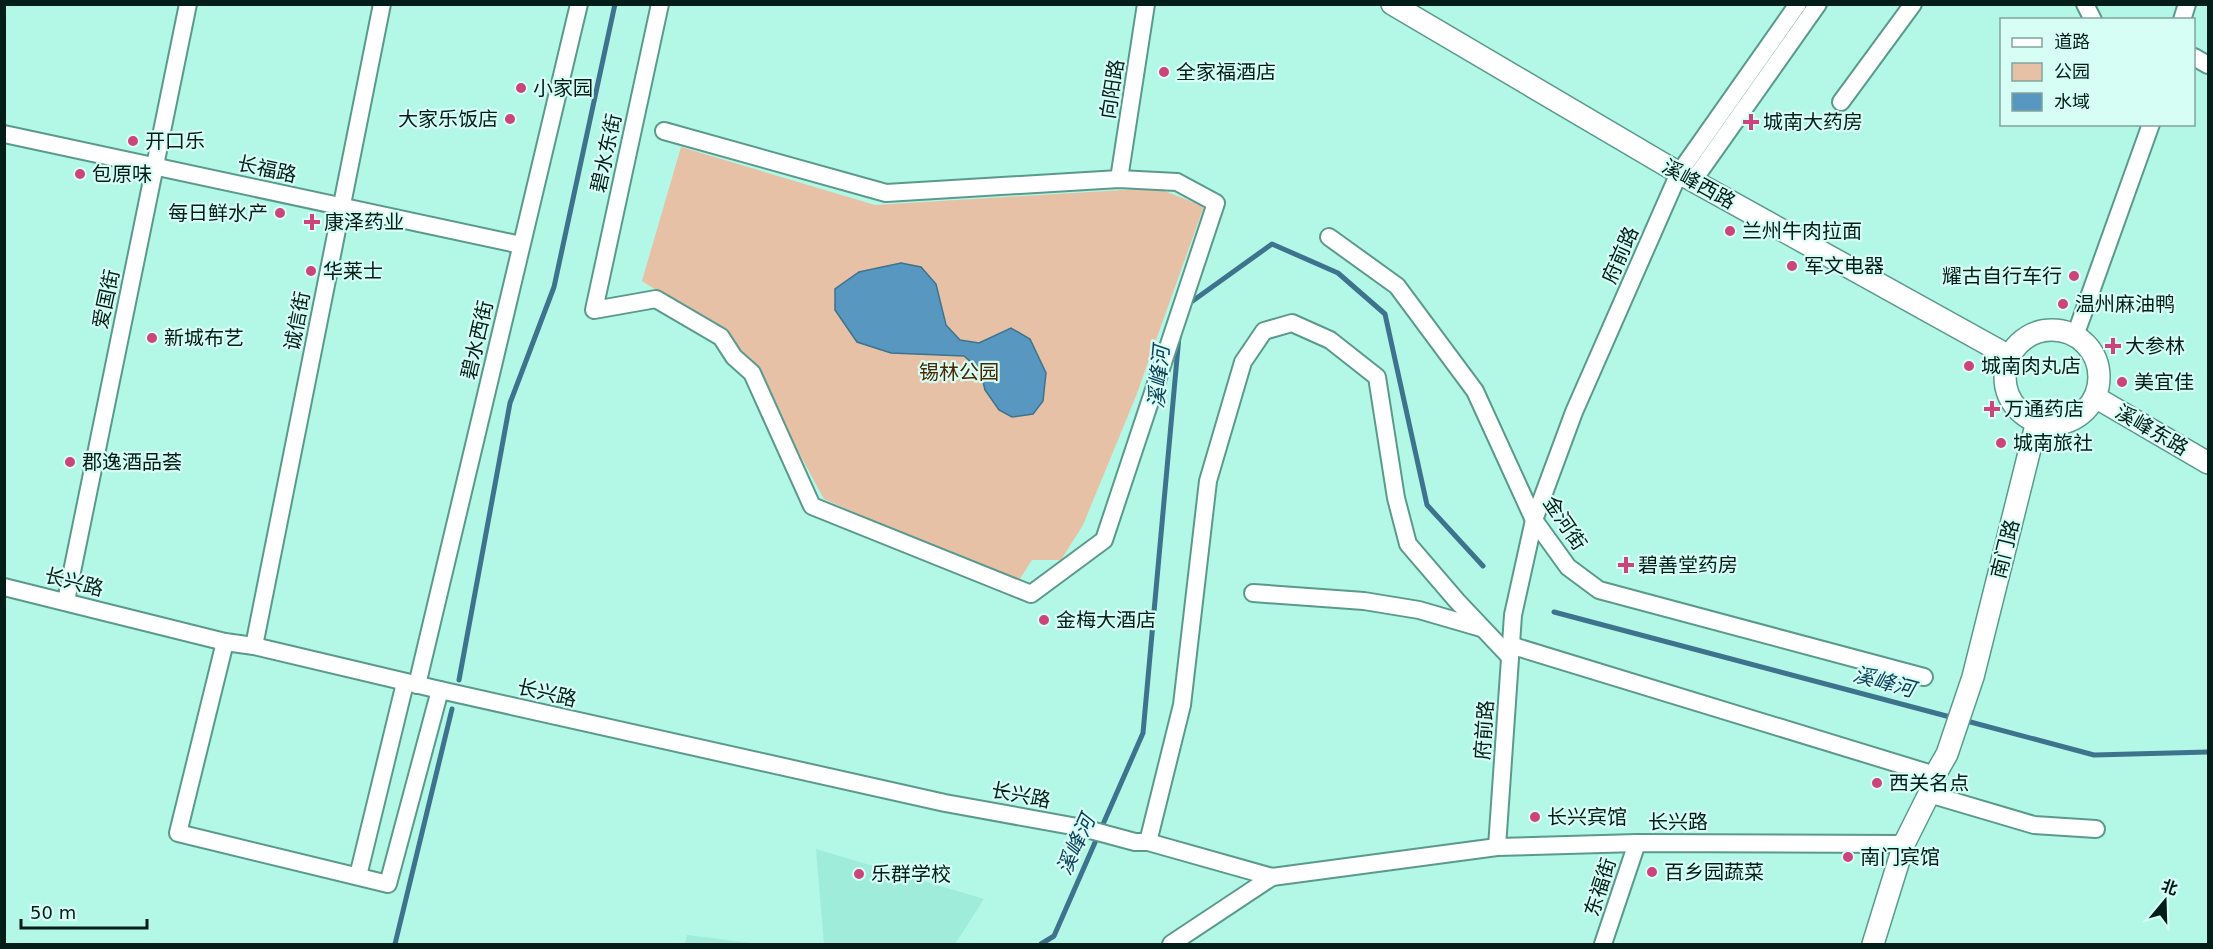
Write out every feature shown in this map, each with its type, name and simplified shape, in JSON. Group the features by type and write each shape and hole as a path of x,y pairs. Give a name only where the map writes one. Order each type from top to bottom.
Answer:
{"main road":[{"name":"溪峰西路","path":"1392,4 1686,177 2010,356"},
{"path":"2056,330 2075,336 2086,344 2097,364 2098,387 2095,397 2080,415 2070,420 2059,423 2037,421 2018,409 2011,400 2005,378 2010,356 2016,346 2034,333 2056,330"},
{"name":"溪峰东路","path":"2095,397 2208,463"},
{"name":"南门路","path":"1932,785 1947,754 1973,677 2037,421"},
{"path":"1873,945 1904,844 1932,785"}],"street":[{"name":"爱国街","path":"66,601 188,4"},
{"name":"诚信街","path":"254,646 382,4"},
{"name":"碧水西街","path":"358,876 411,684 522,245 579,4"},
{"name":"碧水东街","path":"660,4 594,310 656,299 721,337 734,357 752,373 812,506 1031,594 1104,540 1216,203 1177,182 1119,179"},
{"name":"向阳路","path":"1119,179 1146,4"},
{"name":"府前路","path":"1497,847 1513,615 1534,520 1574,412 1686,177 1798,4"},
{"name":"府前路","path":"1686,177 1818,4"},
{"path":"1841,102 1913,4"},
{"path":"2085,4 2092,18"},
{"path":"2075,336 2147,129"},
{"path":"664,131 886,193 1119,179"},
{"name":"长福路","path":"4,134 522,245"},
{"name":"金河街","path":"1329,237 1397,286 1475,391 1534,520 1568,567 1599,590 1924,677"},
{"path":"1141,842 1182,705 1208,481 1243,362 1264,331 1292,323 1330,340 1377,377 1396,498 1408,544 1482,628 1511,645"},
{"name":"长兴路","path":"4,587 225,642 254,646 411,684 945,803 1083,828 1272,877 1497,847 1637,843 1904,844"},
{"path":"1253,593 1364,601 1419,610 1482,628 1511,645 1932,785 2034,825 2096,829"},
{"path":"225,642 178,833 388,884 440,690"},
{"name":"东福街","path":"1603,945 1637,843"},
{"path":"1171,945 1272,877"}],"shaded area":[{"name":"乐群学校","path":"816,849 984,899 955,944 824,944"},
{"path":"687,935 759,944 685,944"}],"green space":[{"name":"锡林公园","path":"681,147 875,205 1156,188 1204,206 1136,396 1083,525 1061,560 1032,560 1016,585 824,499 748,359 715,327 642,281"}],"water":[{"path":"901,263 921,267 936,284 946,325 960,340 979,343 1011,328 1030,339 1046,373 1043,401 1033,414 1012,417 999,410 985,390 980,370 964,356 891,353 857,342 835,310 835,289 859,272"}],"waterway":[{"path":"459,680 510,403 554,287 615,4"},
{"name":"溪峰河","path":"1187,305 1272,244 1338,273 1385,314 1427,505 1483,566"},
{"name":"溪峰河","path":"1041,944 1054,936 1143,733 1179,336"},
{"name":"溪峰河","path":"1554,612 1954,718"},
{"path":"395,944 452,709"},
{"name":"溪峰河","path":"1963,720 2094,755 2208,752"}],"place":[{"name":"全家福酒店","path":"1164,72"},
{"name":"小家园","path":"521,88"},
{"name":"大家乐饭店","path":"510,119"},
{"name":"城南大药房","path":"1751,122"},
{"name":"开口乐","path":"133,141"},
{"name":"包原味","path":"80,174"},
{"name":"每日鲜水产","path":"280,213"},
{"name":"康泽药业","path":"312,222"},
{"name":"兰州牛肉拉面","path":"1730,231"},
{"name":"军文电器","path":"1792,266"},
{"name":"华莱士","path":"311,271"},
{"name":"耀古自行车行","path":"2074,276"},
{"name":"温州麻油鸭","path":"2063,304"},
{"name":"新城布艺","path":"152,338"},
{"name":"大参林","path":"2113,346"},
{"name":"城南肉丸店","path":"1969,366"},
{"name":"美宜佳","path":"2122,382"},
{"name":"万通药店","path":"1992,409"},
{"name":"城南旅社","path":"2001,443"},
{"name":"郡逸酒品荟","path":"70,462"},
{"name":"碧善堂药房","path":"1626,565"},
{"name":"金梅大酒店","path":"1044,620"},
{"name":"西关名点","path":"1877,783"},
{"name":"长兴宾馆","path":"1535,817"},
{"name":"南门宾馆","path":"1848,857"},
{"name":"百乡园蔬菜","path":"1652,872"},
{"name":"乐群学校","path":"859,874"}]}
